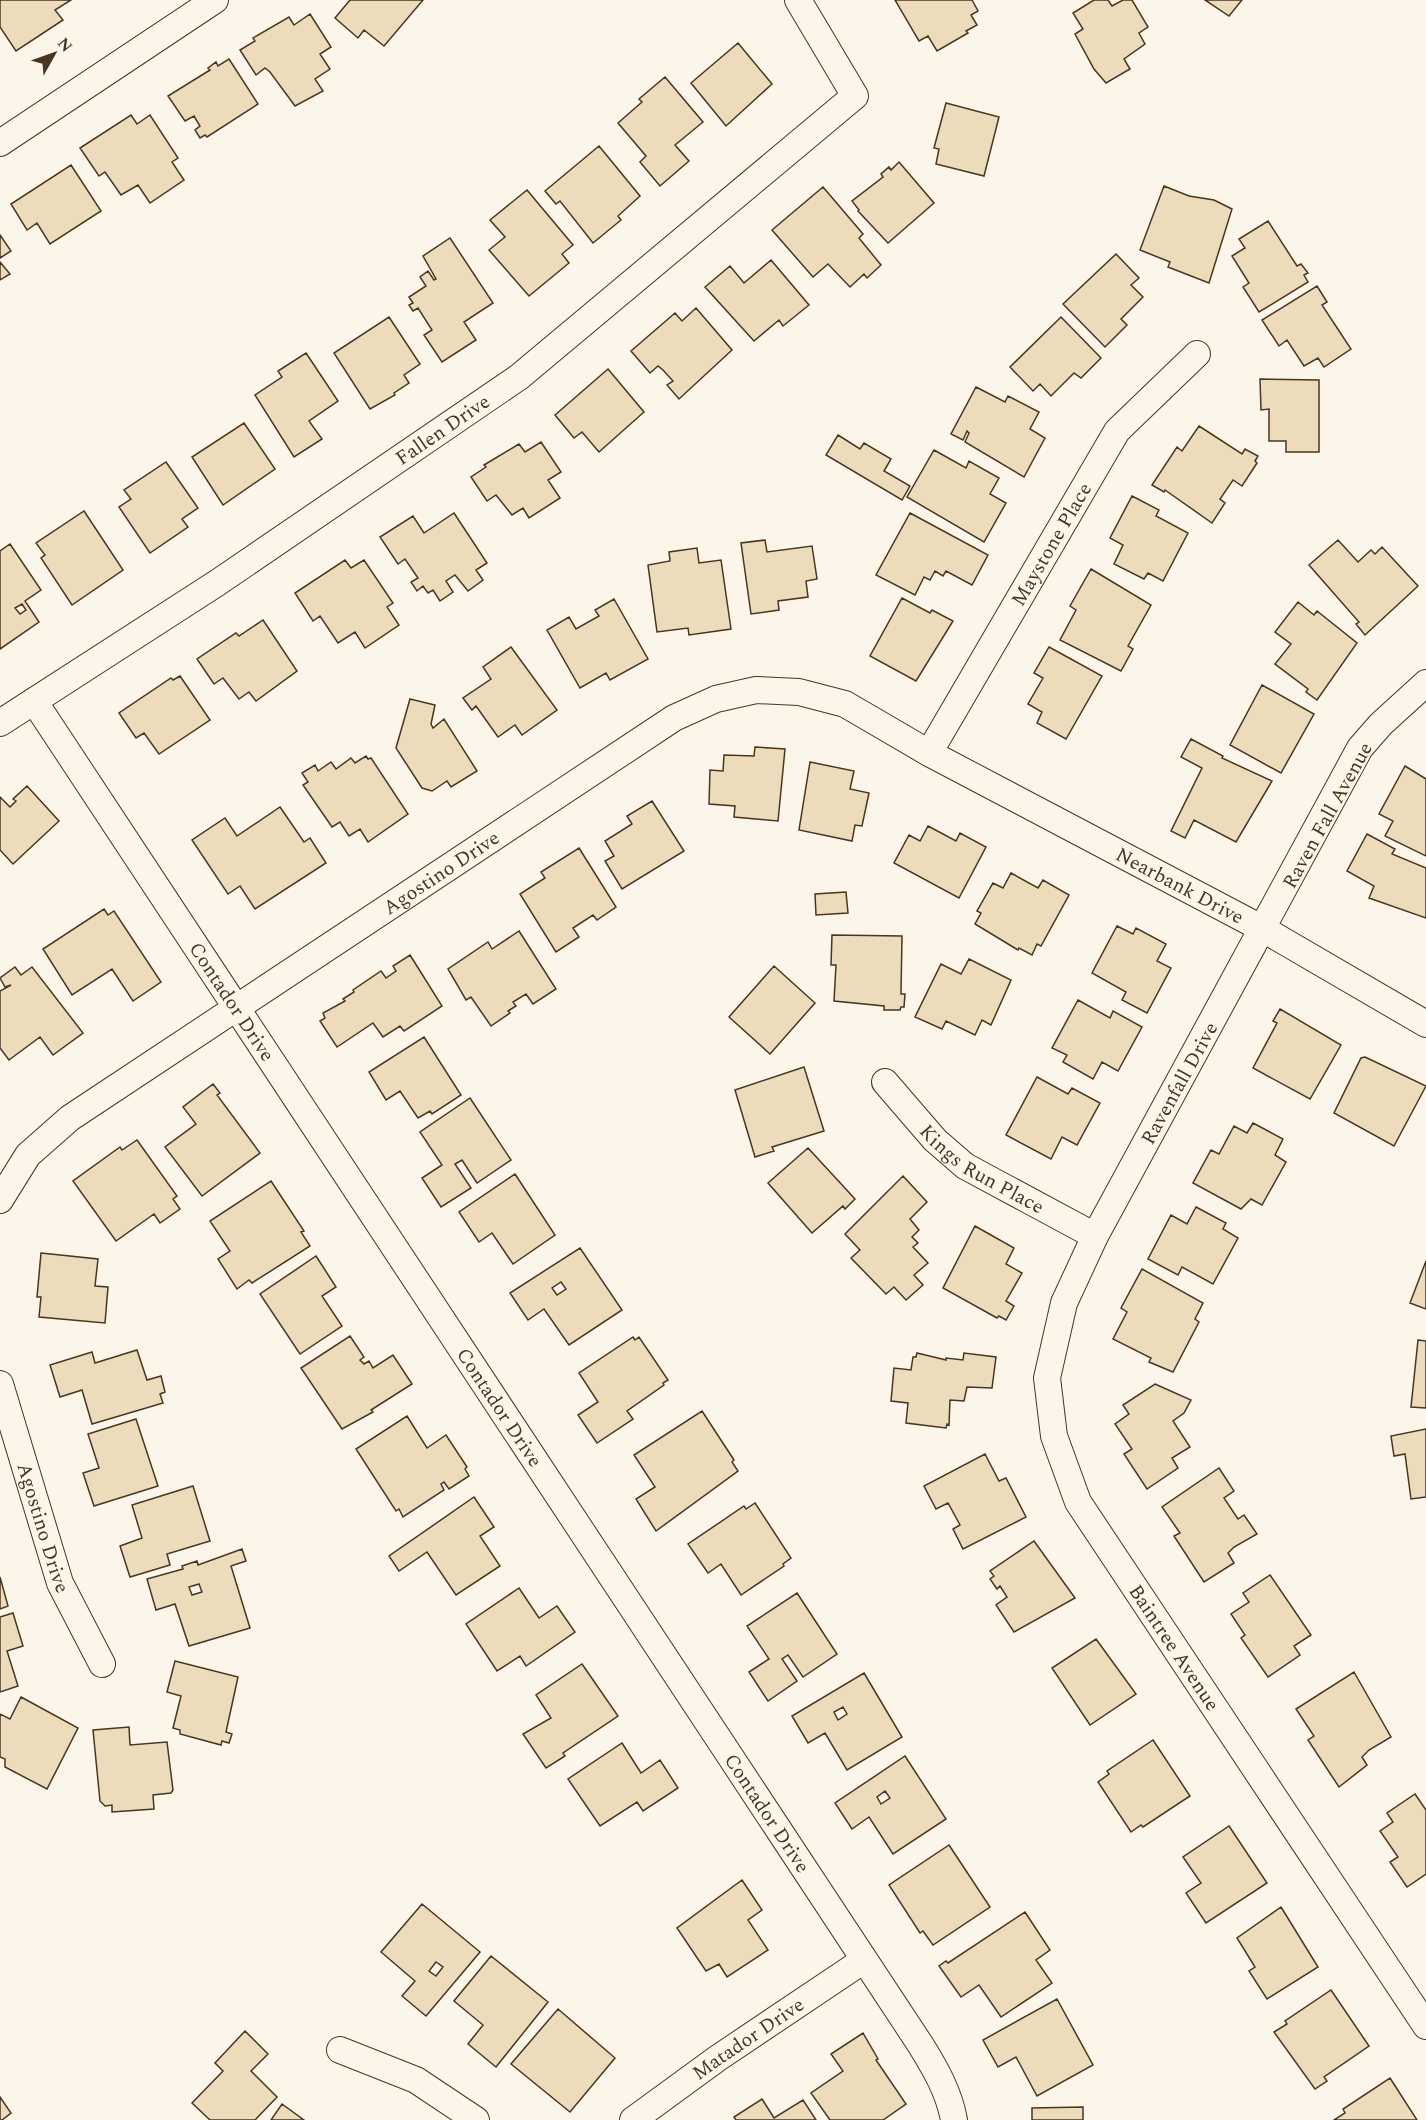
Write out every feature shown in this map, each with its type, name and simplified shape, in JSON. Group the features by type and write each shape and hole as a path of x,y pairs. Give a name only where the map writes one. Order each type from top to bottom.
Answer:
{"street":[{"path":"0,143 215,0"},
{"name":"Fallen Drive","path":"0,723 218,583 519,377 855,96 798,0"},
{"name":"Maystone Place","path":"929,753 1117,431 1197,354"},
{"name":"Raven Fall Avenue","path":"1263,929 1360,748 1381,724 1426,683"},
{"name":"Agostino Drive","path":"0,1200 28,1155 70,1118 674,718 716,699 756,690 799,692 845,704 929,753"},
{"name":"Contador Drive","path":"34,701 234,1009 937,2072 951,2104 954,2120"},
{"name":"Nearbank Drive","path":"929,753 1263,929 1426,1024"},
{"name":"Ravenfall Drive","path":"1095,1236 1263,929"},
{"name":"Kings Run Place","path":"885,1082 935,1140 966,1166 1095,1236"},
{"name":"Baintree Avenue","path":"1095,1236 1064,1303 1047,1378 1054,1436 1078,1502 1426,2026"},
{"name":"Agostino Drive","path":"0,1384 60,1582 102,1664"},
{"name":"Matador Drive","path":"633,2120 718,2058 864,1960"},
{"path":"340,2050 416,2080 476,2120"}],"building":[{"path":"0,0 71,0 55,10 63,20 16,51 0,27"},
{"path":"350,0 423,0 384,46 364,30 358,38 335,18"},
{"path":"895,0 972,0 978,11 971,15 977,25 966,31 968,33 937,51 928,36 919,41"},
{"path":"1094,0 1108,0 1112,6 1123,0 1132,0 1148,27 1139,33 1145,44 1124,59 1130,69 1106,83 1094,69 1075,34 1083,29 1073,13"},
{"path":"1205,0 1242,0 1229,16"},
{"path":"310,14 331,47 320,54 330,69 315,79 323,91 295,106 265,68 256,75 240,50 255,41 253,38 289,17 294,25"},
{"path":"738,43 772,84 726,126 691,83"},
{"path":"229,59 258,104 207,137 205,135 200,138 195,130 200,126 194,116 185,121 168,96 210,70 208,68 216,62 218,66"},
{"path":"665,77 703,122 675,145 689,161 660,186 640,162 646,156 618,123 642,102 639,99"},
{"path":"946,103 999,117 984,176 936,164 939,149 934,148"},
{"path":"131,115 137,124 150,115 178,158 172,162 184,180 150,203 138,185 121,195 105,172 99,176 80,148"},
{"path":"599,146 640,196 618,216 621,220 593,243 560,201 556,204 545,191"},
{"path":"899,162 934,203 888,243 858,211 852,201 883,177 881,174 889,167 891,170"},
{"path":"71,165 101,211 50,244 37,223 27,230 11,204"},
{"path":"1164,186 1189,196 1214,200 1232,209 1209,283 1168,267 1170,262 1140,250"},
{"path":"823,187 863,234 859,238 881,265 867,278 864,274 850,287 828,264 813,277 772,230"},
{"path":"527,190 573,245 562,254 569,263 529,296 489,250 505,237 490,220"},
{"path":"1268,221 1297,266 1301,264 1308,273 1304,275 1308,282 1259,312 1243,287 1249,283 1232,256 1245,248 1239,239"},
{"path":"0,235 11,251 0,258"},
{"path":"450,238 493,303 464,322 476,340 442,362 424,335 432,330 418,308 413,311 409,305 413,303 409,297 426,286 420,277 428,271 434,280 436,279 423,256"},
{"path":"1116,254 1139,278 1131,285 1143,297 1121,319 1127,325 1105,347 1063,304"},
{"path":"771,260 809,305 783,326 779,320 754,341 705,287 730,266 744,283"},
{"path":"0,262 10,274 0,280"},
{"path":"1317,286 1327,302 1322,305 1351,349 1324,367 1318,358 1304,366 1287,340 1279,346 1262,320"},
{"path":"696,308 732,350 679,399 667,385 673,381 663,370 658,366 650,373 631,351 675,313 682,321"},
{"path":"389,317 420,364 404,375 409,383 394,393 395,395 370,409 334,353"},
{"path":"1061,317 1101,358 1081,378 1074,373 1051,396 1040,384 1033,391 1010,367"},
{"path":"306,353 338,401 309,421 322,439 294,457 255,395 282,377 278,371"},
{"path":"608,369 644,412 599,452 582,432 574,438 555,415"},
{"path":"1260,379 1319,380 1319,452 1286,452 1286,441 1269,441 1269,409 1261,410"},
{"path":"976,387 1005,402 1008,396 1039,412 1030,429 1045,438 1024,477 965,442 969,433 967,431 963,440 951,434"},
{"path":"244,423 275,469 223,505 192,457"},
{"path":"1199,426 1242,454 1245,449 1258,456 1255,461 1257,463 1242,486 1233,480 1220,499 1225,503 1212,523 1165,490 1164,492 1152,485 1177,447 1182,451"},
{"path":"838,435 860,449 864,443 891,459 884,471 910,486 902,500 826,455"},
{"path":"541,442 561,472 548,480 560,498 529,518 523,508 512,515 496,495 487,501 471,477 486,467 484,465 519,444 525,452"},
{"path":"934,450 966,468 969,461 999,478 990,494 1006,503 984,542 907,497"},
{"path":"166,462 198,508 182,519 188,527 150,553 119,507 131,499 124,490"},
{"path":"1132,496 1159,510 1156,516 1188,533 1163,581 1148,573 1144,579 1114,564 1123,545 1110,538"},
{"path":"84,511 123,570 72,605 41,558 45,555 36,543"},
{"path":"454,513 487,563 476,570 483,580 468,591 455,575 446,581 453,592 440,601 433,590 428,593 423,586 417,591 411,582 418,578 405,559 398,564 380,537 413,516 424,533"},
{"path":"910,513 988,555 972,585 946,571 943,576 935,571 930,580 924,577 915,595 876,575"},
{"path":"765,540 767,552 812,546 817,579 806,581 808,597 778,601 779,610 751,614 741,543"},
{"path":"1338,540 1358,562 1371,550 1375,554 1382,547 1418,586 1365,635 1356,624 1359,622 1309,565"},
{"path":"10,544 41,590 25,601 39,622 0,649 0,551","holes":["22,604 26,610 20,614 15,608"]},
{"path":"697,548 699,563 721,560 731,629 689,635 688,628 657,632 648,565 670,561 669,552"},
{"path":"345,560 351,568 364,560 393,603 387,607 399,625 365,648 355,632 338,643 320,616 313,621 295,593"},
{"path":"1091,569 1151,605 1128,646 1133,649 1121,671 1060,640 1076,610 1070,606"},
{"path":"902,598 930,613 932,610 953,621 916,681 870,656"},
{"path":"614,599 648,659 610,680 606,673 580,688 547,630 569,617 576,629 599,616 595,610"},
{"path":"1298,602 1314,615 1317,611 1357,643 1317,700 1306,692 1308,689 1275,664 1291,644 1275,632"},
{"path":"263,620 297,671 256,701 249,692 239,699 223,678 214,684 197,659 236,633 239,636"},
{"path":"511,647 557,710 522,735 515,725 498,737 476,706 472,710 463,698 491,679 483,667"},
{"path":"1049,647 1102,676 1066,739 1037,723 1042,712 1028,704 1043,678 1034,673"},
{"path":"180,676 210,720 159,754 144,733 136,738 119,713 171,678 173,680"},
{"path":"1262,685 1314,714 1281,773 1230,745"},
{"path":"410,699 435,705 431,724 433,728 444,719 477,771 451,787 447,781 432,791 422,788 396,748"},
{"path":"1191,739 1223,756 1222,758 1272,781 1236,842 1194,820 1185,838 1171,831 1202,768 1181,757"},
{"path":"755,747 785,749 778,821 734,817 735,806 709,804 710,770 723,771 724,755 754,756"},
{"path":"366,756 368,759 371,758 408,814 368,842 360,829 349,836 340,822 332,827 303,785 308,782 302,773 315,765 318,771 331,762 336,769 351,758 355,763"},
{"path":"810,762 854,771 850,789 869,793 862,826 855,825 852,841 799,830"},
{"path":"1405,766 1426,779 1426,856 1385,836 1393,821 1379,814"},
{"path":"27,786 59,821 13,864 0,850 0,797 10,807 16,801 13,799"},
{"path":"652,801 684,851 622,889 605,861 614,856 605,841 632,824 627,816"},
{"path":"280,807 304,842 310,838 326,863 255,909 240,886 228,894 192,840 225,818 237,836"},
{"path":"928,826 956,841 960,833 986,847 959,898 894,863 909,835 920,841"},
{"path":"1367,834 1395,849 1392,854 1426,868 1426,918 1369,898 1374,886 1347,871"},
{"path":"579,848 616,907 597,920 593,915 573,928 579,937 556,952 520,894 545,878 541,872"},
{"path":"1011,873 1038,888 1043,880 1069,895 1041,946 1037,944 1032,955 1019,948 1018,950 975,924 981,913 977,911 993,883 1003,888"},
{"path":"846,892 848,913 816,915 815,894"},
{"path":"104,909 108,915 114,911 161,982 133,1001 112,969 72,995 43,949"},
{"path":"1117,926 1133,934 1136,928 1166,944 1157,961 1171,968 1147,1013 1122,1000 1126,992 1092,973"},
{"path":"519,931 556,989 533,1004 526,994 513,1002 516,1006 508,1011 510,1013 491,1026 471,997 466,1000 448,969 488,942 492,949"},
{"path":"832,935 902,936 901,994 905,994 904,1007 900,1010 884,1010 884,1006 834,1001 836,965 831,965"},
{"path":"410,955 442,1006 404,1031 400,1026 383,1037 373,1023 337,1047 320,1021 325,1018 323,1013 345,1001 343,999 354,992 353,990 381,971 386,978 396,971 393,966"},
{"path":"969,959 1011,980 991,1025 982,1020 975,1035 946,1021 942,1029 915,1017 941,964 961,974"},
{"path":"774,966 815,1003 770,1054 729,1017"},
{"path":"15,967 21,975 32,967 83,1033 53,1055 40,1037 9,1060 0,1048 0,991 11,985 5,987 0,978"},
{"path":"1078,1000 1110,1018 1113,1011 1142,1027 1118,1071 1102,1062 1093,1079 1063,1062 1067,1055 1052,1048"},
{"path":"1280,1009 1341,1045 1310,1099 1253,1068 1277,1023 1273,1021"},
{"path":"424,1037 461,1095 432,1114 430,1111 418,1118 400,1091 386,1100 369,1072"},
{"path":"1365,1057 1426,1086 1394,1146 1334,1113 1361,1058"},
{"path":"804,1067 824,1131 772,1147 774,1151 755,1157 735,1090"},
{"path":"1037,1077 1068,1094 1072,1088 1100,1103 1077,1145 1062,1137 1051,1159 1006,1135"},
{"path":"213,1084 220,1093 217,1095 260,1153 202,1196 165,1147 196,1124 183,1107"},
{"path":"470,1098 511,1160 477,1183 462,1160 455,1164 471,1188 441,1207 422,1178 442,1165 420,1132"},
{"path":"1253,1123 1283,1139 1275,1155 1286,1162 1262,1205 1251,1199 1241,1209 1193,1183 1211,1150 1219,1154 1234,1126 1247,1133"},
{"path":"137,1140 177,1196 173,1199 180,1209 160,1223 154,1214 116,1241 73,1181 120,1147 122,1150"},
{"path":"808,1148 855,1199 845,1209 843,1206 812,1233 768,1183"},
{"path":"515,1174 555,1235 513,1264 492,1233 479,1242 459,1212"},
{"path":"903,1176 927,1202 910,1219 919,1230 912,1237 918,1243 913,1247 928,1263 914,1275 923,1285 906,1300 894,1287 886,1294 851,1258 860,1250 845,1234"},
{"path":"271,1181 304,1231 301,1232 310,1246 252,1283 249,1280 237,1289 218,1259 230,1251 210,1221"},
{"path":"1196,1207 1226,1223 1223,1229 1238,1238 1213,1284 1182,1267 1178,1275 1148,1259 1171,1215 1187,1224"},
{"path":"975,1226 1014,1248 1006,1264 1022,1273 1006,1301 1014,1306 1006,1320 999,1316 997,1318 943,1288"},
{"path":"580,1248 622,1310 569,1345 544,1309 528,1320 510,1293","holes":["561,1282 566,1289 557,1295 552,1288"]},
{"path":"41,1253 98,1259 95,1286 108,1287 105,1323 39,1317 41,1297 37,1297"},
{"path":"316,1256 336,1287 322,1296 342,1326 300,1354 260,1294"},
{"path":"1426,1261 1426,1309 1410,1303"},
{"path":"1142,1269 1203,1303 1195,1319 1199,1322 1173,1372 1149,1362 1151,1358 1113,1339 1127,1312 1121,1308"},
{"path":"350,1336 364,1357 360,1360 364,1364 369,1361 373,1368 393,1355 412,1384 371,1410 373,1412 342,1429 301,1368"},
{"path":"633,1337 635,1340 639,1337 668,1380 627,1411 633,1419 597,1443 578,1415 598,1402 579,1373"},
{"path":"1418,1340 1426,1341 1426,1408 1411,1407"},
{"path":"137,1350 147,1380 161,1376 165,1392 160,1394 163,1403 92,1424 82,1390 60,1397 50,1365 92,1352 95,1363"},
{"path":"917,1353 946,1360 946,1358 963,1360 964,1353 996,1357 992,1388 967,1387 964,1401 950,1400 949,1425 947,1424 946,1428 906,1423 908,1403 891,1401 894,1368 911,1370 913,1357 916,1357"},
{"path":"1155,1384 1191,1400 1184,1413 1173,1421 1190,1447 1172,1458 1178,1468 1147,1489 1124,1454 1132,1449 1115,1424 1129,1414 1123,1405"},
{"path":"702,1411 734,1460 732,1462 738,1471 656,1531 636,1499 655,1487 634,1455"},
{"path":"407,1416 427,1448 446,1435 467,1467 465,1469 469,1476 449,1489 444,1482 441,1484 444,1490 403,1517 399,1509 396,1511 356,1449"},
{"path":"136,1419 158,1486 94,1506 83,1473 99,1468 88,1434"},
{"path":"1426,1429 1426,1497 1411,1499 1405,1454 1394,1456 1391,1436"},
{"path":"985,1454 999,1481 1006,1478 1026,1517 963,1549 953,1529 960,1525 948,1503 936,1509 924,1486"},
{"path":"1219,1468 1234,1491 1224,1498 1238,1519 1244,1515 1257,1534 1228,1553 1234,1563 1204,1582 1174,1536 1180,1533 1162,1507"},
{"path":"193,1486 210,1541 167,1554 170,1565 130,1577 120,1546 142,1538 132,1505"},
{"path":"474,1497 494,1527 480,1536 500,1566 456,1595 427,1552 399,1571 389,1556"},
{"path":"755,1503 791,1558 783,1564 784,1566 741,1595 721,1564 708,1573 688,1544 744,1506 746,1509"},
{"path":"1034,1541 1075,1598 1014,1632 996,1605 1007,1597 1000,1586 997,1589 990,1579 994,1576 990,1571"},
{"path":"242,1549 246,1561 231,1566 250,1628 189,1646 175,1604 156,1610 147,1579 183,1569 182,1566 197,1561 198,1565","holes":["199,1584 202,1592 192,1595 189,1587"]},
{"path":"1270,1575 1311,1635 1294,1646 1300,1655 1268,1677 1241,1638 1245,1635 1231,1614 1249,1602 1243,1593"},
{"path":"0,1577 8,1606 0,1609"},
{"path":"519,1588 539,1618 557,1606 575,1632 526,1666 520,1656 497,1671 466,1624"},
{"path":"797,1593 837,1654 803,1677 788,1655 782,1659 797,1681 768,1701 749,1672 769,1659 747,1626"},
{"path":"13,1613 23,1646 7,1651 18,1686 0,1692 0,1617"},
{"path":"1096,1639 1136,1694 1090,1725 1052,1668"},
{"path":"175,1661 238,1677 226,1732 232,1734 229,1743 222,1741 221,1745 180,1734 180,1730 173,1728 181,1696 167,1692"},
{"path":"582,1664 618,1716 563,1753 565,1756 546,1768 523,1734 551,1718 536,1695"},
{"path":"1354,1672 1391,1737 1369,1750 1362,1757 1367,1765 1339,1787 1308,1740 1314,1736 1296,1709"},
{"path":"864,1673 902,1737 847,1770 825,1733 808,1743 792,1716","holes":["843,1707 847,1714 838,1720 834,1712"]},
{"path":"21,1697 78,1728 47,1789 5,1767 5,1759 0,1757 0,1714 10,1719"},
{"path":"129,1727 130,1745 167,1742 173,1790 171,1793 153,1795 154,1809 112,1812 112,1805 105,1806 100,1801 93,1730"},
{"path":"1153,1740 1190,1796 1143,1827 1141,1825 1131,1832 1098,1782 1109,1774 1107,1771"},
{"path":"622,1743 641,1773 660,1760 678,1788 643,1811 637,1802 600,1826 568,1779"},
{"path":"905,1756 946,1819 893,1854 869,1817 852,1829 835,1803","holes":["885,1791 890,1798 881,1804 877,1797"]},
{"path":"1415,1794 1426,1810 1426,1874 1407,1887 1390,1862 1398,1857 1380,1831 1393,1822 1387,1813"},
{"path":"1229,1826 1267,1883 1206,1923 1186,1893 1201,1883 1183,1857"},
{"path":"949,1845 990,1907 933,1945 923,1931 920,1933 889,1885"},
{"path":"742,1880 762,1910 748,1920 768,1950 727,1977 719,1964 706,1971 677,1928"},
{"path":"422,1904 480,1952 426,2016 402,1996 415,1981 381,1952","holes":["436,1962 443,1967 436,1976 429,1971"]},
{"path":"1281,1907 1318,1967 1267,1999 1249,1971 1255,1967 1237,1938"},
{"path":"1025,1912 1050,1950 1036,1960 1052,1983 1001,2017 979,1985 961,1997 939,1966 946,1961 948,1963"},
{"path":"491,1956 548,2002 496,2067 468,2044 483,2025 454,2001"},
{"path":"1331,1990 1369,2046 1324,2077 1327,2081 1315,2089 1274,2032 1287,2024 1285,2021"},
{"path":"1057,1999 1093,2065 1037,2096 1016,2057 998,2067 983,2040"},
{"path":"558,2009 615,2058 570,2112 511,2064"},
{"path":"245,2031 268,2054 251,2071 277,2097 255,2120 210,2120 192,2103 223,2071 215,2063"},
{"path":"863,2033 878,2059 876,2060 906,2104 883,2120 830,2120 811,2093 843,2071 831,2054"},
{"path":"1390,2078 1417,2120 1334,2120 1345,2113 1343,2109"},
{"path":"0,2097 11,2113 2,2120 0,2120"},
{"path":"762,2099 774,2118 803,2100 816,2120 736,2120 734,2117"},
{"path":"282,2104 304,2120 271,2120"},
{"path":"1083,2107 1083,2120 1032,2120 1032,2108"}]}
